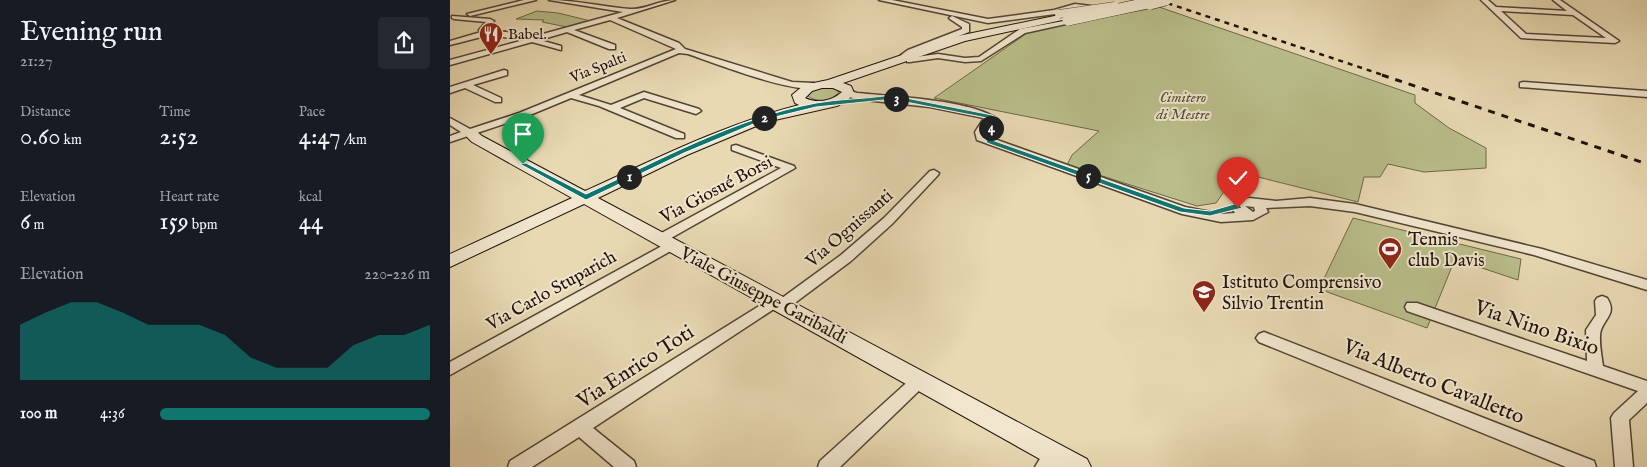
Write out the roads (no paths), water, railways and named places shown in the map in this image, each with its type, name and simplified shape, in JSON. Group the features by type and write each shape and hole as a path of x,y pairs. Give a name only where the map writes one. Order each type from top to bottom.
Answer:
{"main road":[{"path":"682,152 705,138 796,92 814,86 829,84 907,58 996,33 1064,17 1166,0"},
{"path":"1119,8 1147,1"},
{"path":"450,260 682,152 761,119 834,102 859,80 907,58"},
{"path":"829,84 840,85 848,91"},
{"path":"796,92 803,103 816,105"},
{"name":"Viale Giuseppe Garibaldi","path":"470,133 477,139 920,380 1048,460 1078,467"}],"street":[{"path":"451,20 533,0"},
{"path":"552,0 632,12"},
{"path":"450,63 672,0"},
{"path":"882,0 988,21 1041,14 1075,6 1087,7 1099,14 1093,18 1023,31 981,59 969,60 938,56 907,58"},
{"path":"1484,0 1524,36 1614,41 1556,0"},
{"path":"907,58 917,49 958,35 967,28 948,16 916,6"},
{"path":"1494,9 1575,13"},
{"path":"940,11 966,20 990,24 1064,17"},
{"path":"451,20 466,18 490,21 483,30 487,33"},
{"name":"Via Spalti","path":"450,139 682,51 676,45 611,18"},
{"path":"568,30 612,48"},
{"path":"453,42 487,33 516,35 558,48"},
{"path":"682,51 796,92"},
{"path":"450,90 504,73"},
{"path":"465,85 498,100"},
{"path":"1524,86 1647,94"},
{"path":"848,91 871,98"},
{"path":"569,95 611,108 680,136"},
{"path":"611,108 644,95 696,112"},
{"path":"834,102 871,98 906,100 989,116 988,122 980,132 981,138 1191,212 1221,218 1257,215 1259,208"},
{"name":"Viale Giuseppe Garibaldi","path":"450,122 470,133"},
{"name":"Via Giosué Borsi","path":"666,242 790,168 736,148"},
{"name":"Via Ognissanti","path":"780,303 846,258 888,221 934,173"},
{"path":"1191,212 1216,213 1245,202 1259,208 1310,202 1350,207 1537,252 1647,285"},
{"path":"1238,205 1239,210 1249,215"},
{"name":"Via Carlo Stuparich","path":"450,369 666,242"},
{"path":"1595,371 1593,330 1604,316 1602,302"},
{"name":"Via Enrico Toti","path":"517,467 780,303"},
{"name":"Via Nino Bixio","path":"1412,307 1647,388"},
{"name":"Via Alberto Cavalletto","path":"1264,338 1587,467"},
{"path":"827,467 920,380"},
{"path":"1624,467 1620,418 1647,393"},
{"path":"580,427 627,467"}],"railway":[{"path":"1158,0 1386,76"},
{"path":"1382,75 1647,164"}],"place":[{"name":"Babel.","path":"491,55"},
{"name":"Tennis club Davis","path":"1390,270"},
{"name":"Istituto Comprensivo Silvio Trentin","path":"1204,313"}],"park label":[{"name":"Cimitero di Mestre","path":"1183,106"}]}
